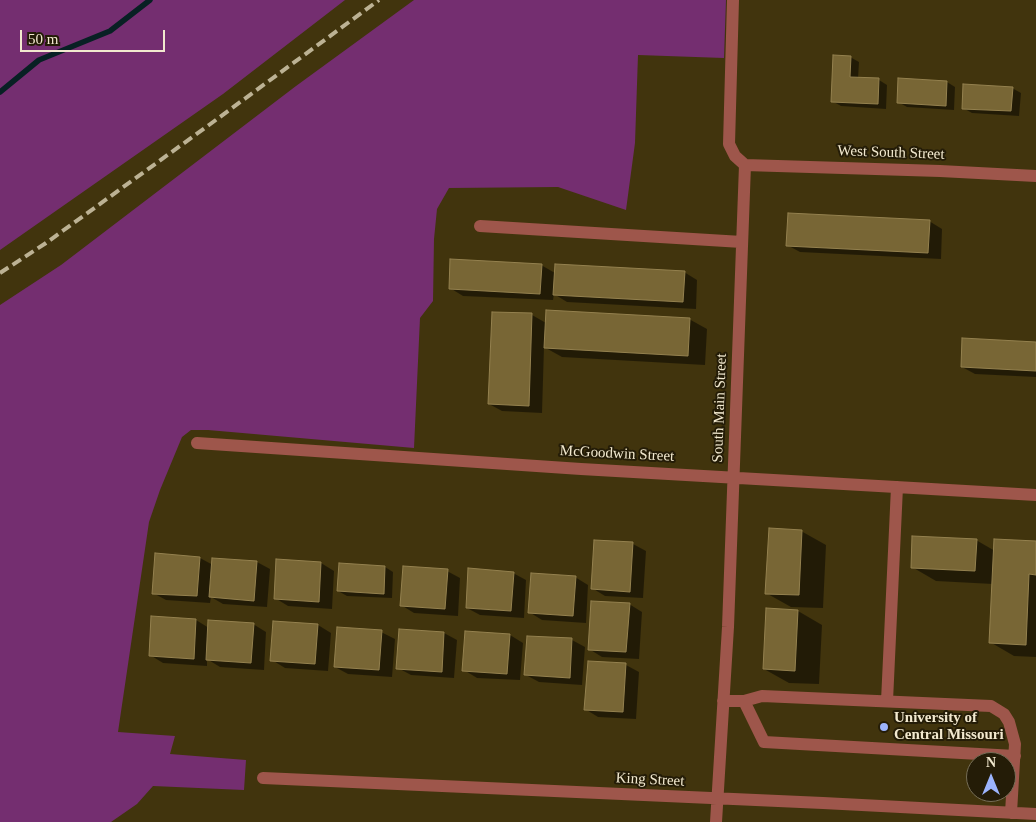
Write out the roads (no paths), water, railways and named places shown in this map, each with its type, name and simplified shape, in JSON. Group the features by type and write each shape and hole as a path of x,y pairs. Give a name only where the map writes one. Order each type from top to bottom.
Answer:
{"street":[{"path":"733,0 729,144 735,156 745,165"},
{"name":"West South Street","path":"745,165 1036,176"},
{"name":"South Main Street","path":"716,822 734,478 745,165"},
{"path":"480,226 742,242"},
{"name":"McGoodwin Street","path":"197,443 734,478 1036,495"},
{"path":"887,702 898,487"},
{"path":"723,702 762,696 991,706 1004,714 1009,722 1015,744 1015,752"},
{"path":"744,700 764,742 966,753"},
{"name":"King Street","path":"263,778 1036,814"},
{"path":"1011,813 1012,802"}],"waterway":[{"path":"0,92 39,60 110,31 150,0"}],"railway":[{"path":"0,273 46,243 379,0"}],"place":[{"name":"University of Central Missouri","path":"884,727"}]}
